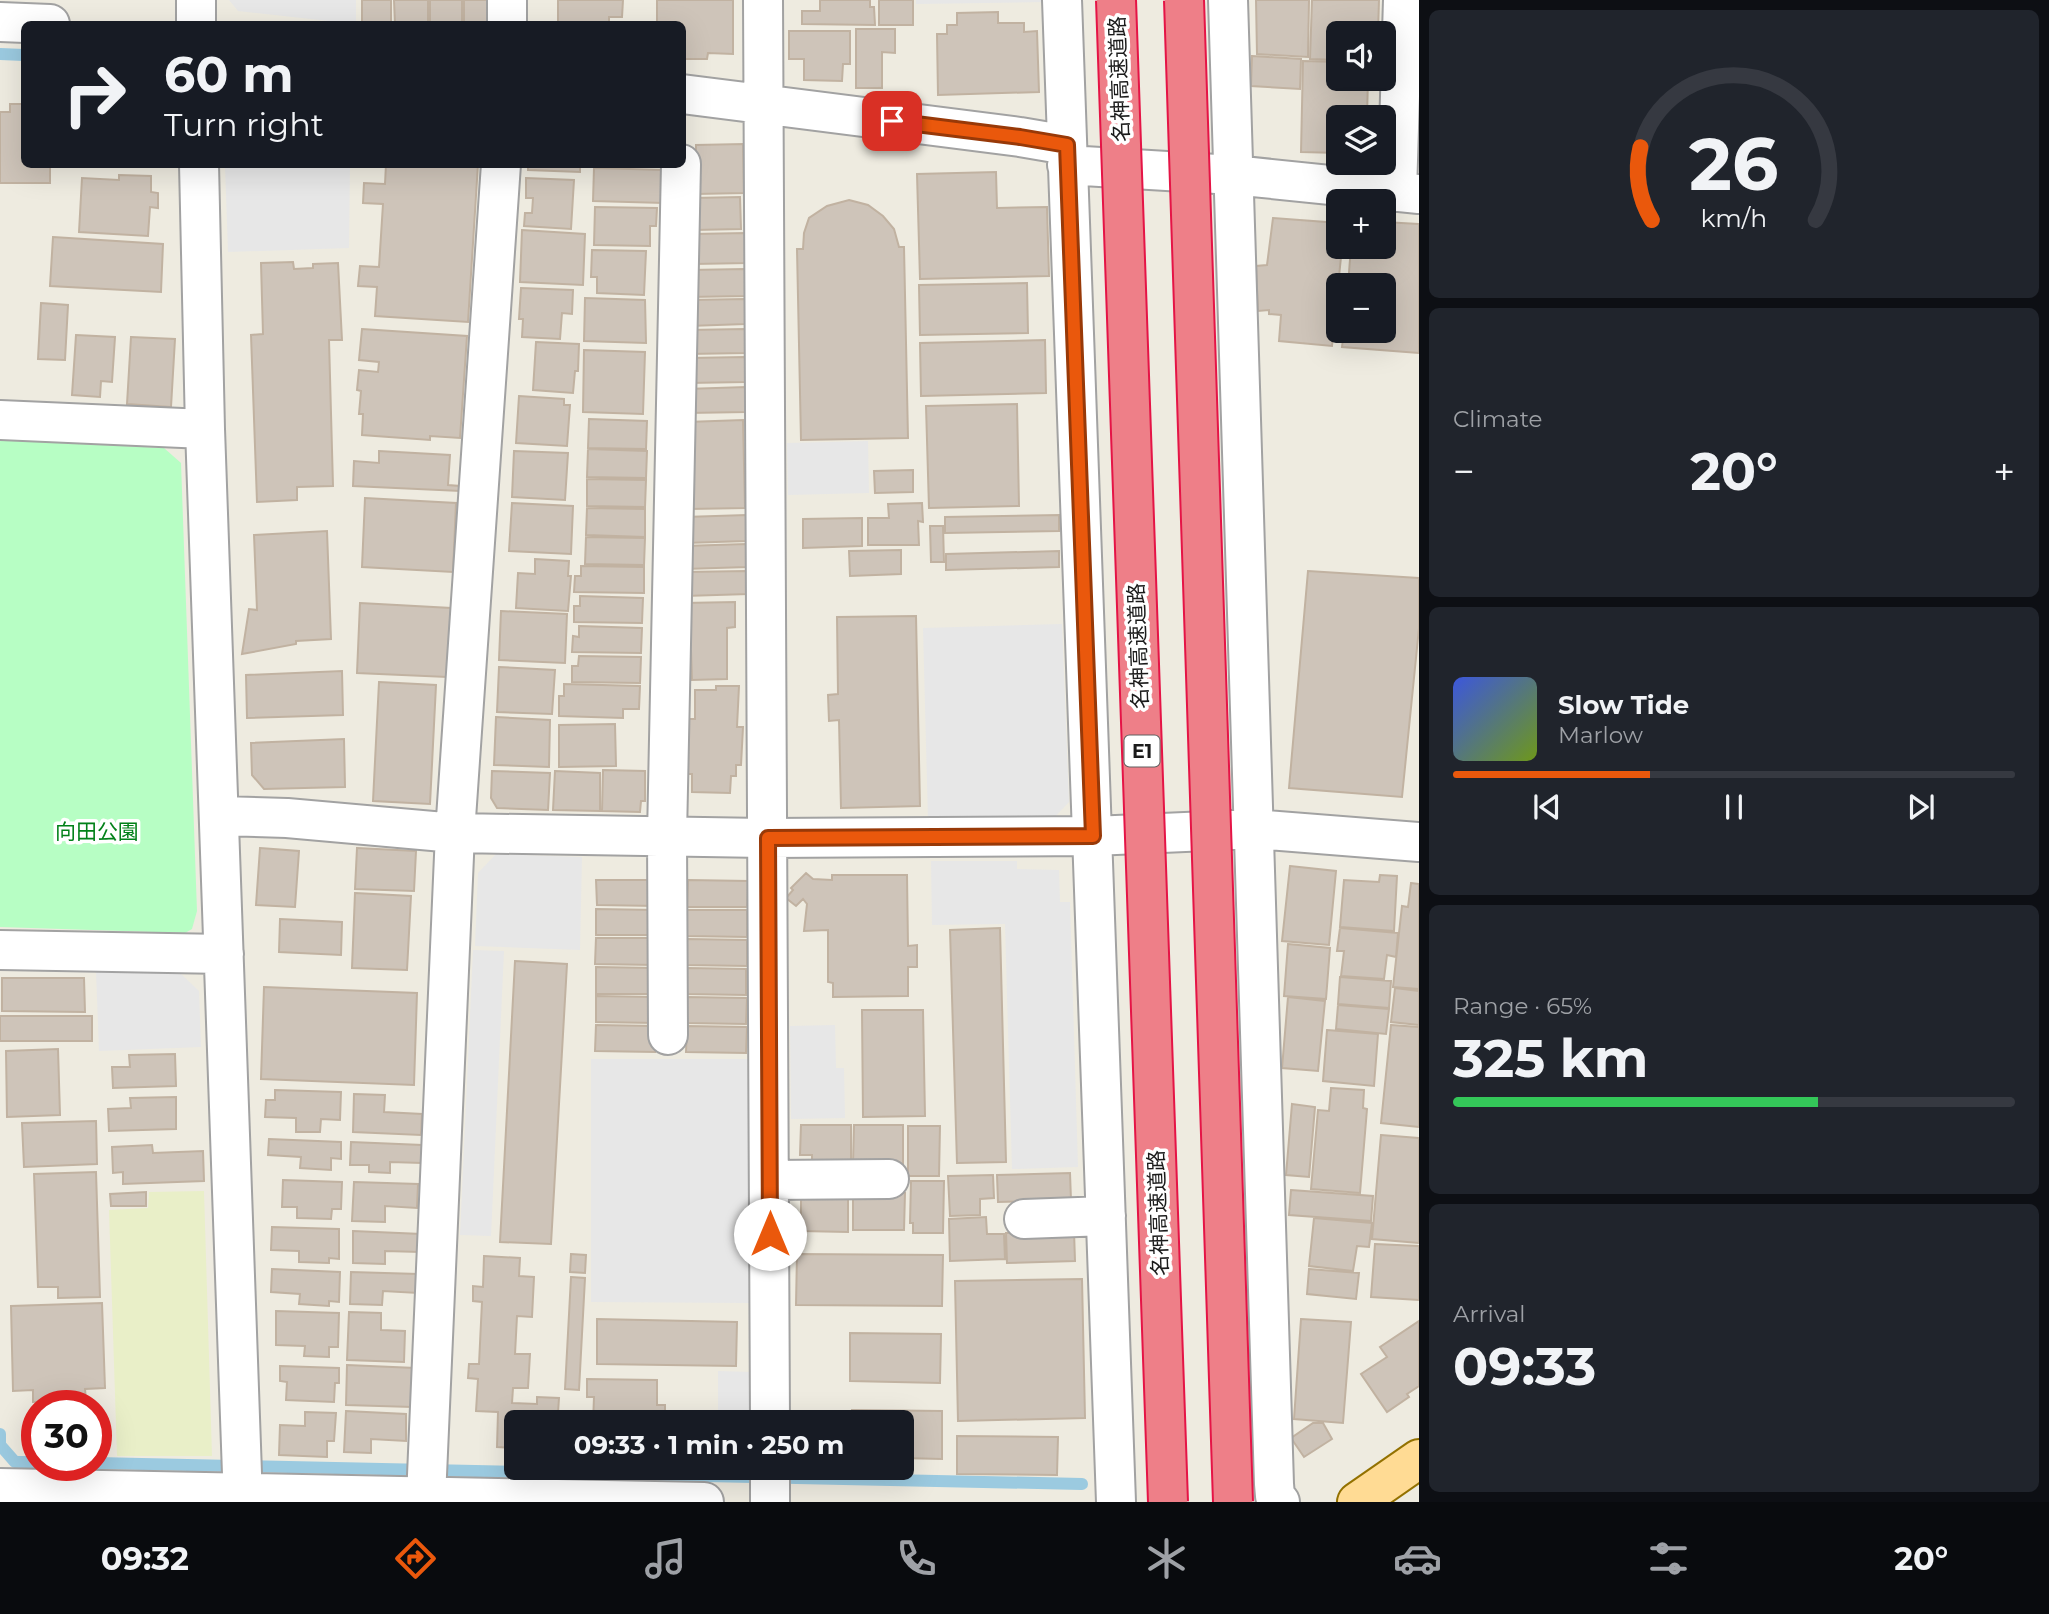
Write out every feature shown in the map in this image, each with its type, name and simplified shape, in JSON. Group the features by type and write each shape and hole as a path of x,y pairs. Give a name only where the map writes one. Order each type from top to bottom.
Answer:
{"highway":[{"name":"名神高速道路","path":"1116,0 1168,1502"},
{"path":"1184,0 1233,1502"}],"main road":[{"path":"1357,1502 1419,1459"}],"street":[{"path":"195,21 196,0"},
{"path":"507,0 507,21"},
{"path":"763,0 770,1410"},
{"path":"1062,0 1116,1502"},
{"path":"1228,0 1274,1484 1275,1496 1280,1502"},
{"path":"686,94 1020,137 1067,155 1408,193 1403,0"},
{"path":"0,22 21,23"},
{"path":"199,168 205,429 242,1498"},
{"path":"426,1498 456,833 501,168"},
{"path":"668,1035 667,836 681,168"},
{"path":"0,420 205,429"},
{"path":"220,816 287,818 456,833 768,838 1093,836 1254,829 1419,842"},
{"path":"0,950 224,954"},
{"path":"769,1180 889,1179"},
{"path":"1024,1219 1106,1216"},
{"path":"770,1480 770,1502"},
{"path":"0,1488 242,1498 704,1502"}],"green space":[{"name":"向田公園","path":"0,440 164,448 181,463 197,911 192,929 185,933 0,927"},
{"path":"204,1191 212,1456 117,1456 109,1210 148,1208 149,1192"}],"shaded area":[{"path":"229,0 356,0 356,21 329,21 238,11"},
{"path":"916,0 1046,0 1046,2 916,4"},
{"path":"225,168 350,168 349,248 228,252"},
{"path":"868,441 869,493 788,495 787,443"},
{"path":"1062,624 1069,802 1051,821 928,821 923,628"},
{"path":"496,854 582,857 580,950 475,946 478,873"},
{"path":"931,861 1017,861 1017,869 1059,870 1060,902 1070,902 1078,1167 1012,1169 1005,924 932,925"},
{"path":"473,950 504,951 491,1236 460,1235"},
{"path":"96,971 180,973 199,991 201,1047 99,1051"},
{"path":"835,1025 836,1068 844,1068 845,1118 791,1119 790,1026"},
{"path":"591,1059 749,1059 750,1303 591,1302"},
{"path":"718,1371 753,1372 753,1410 718,1410"}],"building":[{"path":"362,0 391,0 391,21 362,21"},
{"path":"394,0 428,0 428,21 395,21"},
{"path":"430,0 462,0 462,21 430,21"},
{"path":"464,0 487,0 487,21 464,21"},
{"path":"558,0 623,0 622,17 609,17 609,21 558,21"},
{"path":"657,0 733,0 733,54 708,53 707,59 686,59 686,21 657,21"},
{"path":"820,0 870,0 870,7 874,7 875,25 802,24 802,11 820,11"},
{"path":"879,0 913,0 913,25 879,25"},
{"path":"1256,0 1309,0 1308,57 1257,54"},
{"path":"1312,0 1379,0 1378,21 1326,21 1326,60 1310,59"},
{"path":"998,12 998,23 1024,23 1024,32 1037,31 1039,92 938,95 937,34 947,34 947,25 957,25 957,13"},
{"path":"856,29 895,29 895,53 882,52 882,88 856,88"},
{"path":"789,31 850,31 850,64 843,64 842,81 804,80 804,59 789,59"},
{"path":"1252,56 1301,59 1300,89 1251,86"},
{"path":"1303,61 1326,62 1326,91 1368,91 1367,105 1326,105 1326,153 1301,152"},
{"path":"10,104 21,104 21,168 50,168 50,183 0,183 0,112 10,112"},
{"path":"743,144 744,193 696,194 696,145"},
{"path":"386,168 478,168 468,322 375,316 377,287 358,286 360,266 379,267 383,204 363,203 364,183 385,184"},
{"path":"580,168 580,172 528,170"},
{"path":"594,168 665,170 664,203 593,201"},
{"path":"996,172 997,208 1047,207 1049,276 920,279 917,174"},
{"path":"119,175 151,176 151,192 158,193 158,208 150,207 148,236 79,232 82,178 119,180"},
{"path":"526,178 574,180 571,229 524,226 525,213 532,213 533,198 526,198"},
{"path":"740,197 741,229 694,230 693,198"},
{"path":"849,200 868,205 883,216 894,229 899,247 904,247 908,438 801,440 797,249 803,249 809,218 827,206"},
{"path":"595,207 657,208 656,226 650,226 650,246 594,245"},
{"path":"1273,218 1326,222 1326,259 1341,259 1339,273 1326,273 1326,343 1332,343 1332,346 1279,341 1281,315 1269,314 1269,310 1258,311 1256,266 1267,265"},
{"path":"1396,223 1419,224 1419,353 1342,347 1342,343 1396,343 1396,273 1349,273 1350,259 1396,259"},
{"path":"522,230 585,234 583,285 520,282"},
{"path":"746,233 747,263 694,264 693,234"},
{"path":"53,237 163,244 161,292 50,286"},
{"path":"592,250 646,251 644,295 597,293 597,277 591,277"},
{"path":"293,262 294,269 313,268 313,264 338,263 342,340 329,340 333,486 297,487 297,500 257,502 251,335 263,334 261,263"},
{"path":"745,269 745,296 689,297 689,270"},
{"path":"1027,283 1028,333 920,335 919,285"},
{"path":"521,288 573,290 572,314 562,313 560,339 522,337 523,319 519,319"},
{"path":"585,298 645,300 646,343 584,341"},
{"path":"745,299 745,324 689,326 689,300"},
{"path":"41,303 68,305 65,360 38,359"},
{"path":"362,329 467,336 460,438 430,436 430,440 362,435 363,414 359,414 361,391 357,390 359,370 378,372 379,362 359,360"},
{"path":"745,329 745,353 688,354 688,330"},
{"path":"76,335 115,337 112,382 101,381 100,397 72,395"},
{"path":"131,337 175,339 171,407 127,404"},
{"path":"1045,340 1046,393 921,396 920,343"},
{"path":"536,342 579,344 578,371 575,371 573,393 533,390"},
{"path":"584,350 645,352 643,414 583,412"},
{"path":"745,357 745,382 688,383 688,358"},
{"path":"746,387 746,412 687,413 686,389"},
{"path":"519,396 564,399 564,405 570,405 567,446 516,443"},
{"path":"1017,404 1019,506 929,508 926,406"},
{"path":"589,419 647,421 646,449 588,448"},
{"path":"743,420 745,508 689,509 687,422"},
{"path":"588,449 647,451 646,478 587,477"},
{"path":"379,451 450,455 448,485 460,486 460,491 353,486 354,461 379,463"},
{"path":"514,451 568,453 565,500 512,497"},
{"path":"913,470 913,492 875,493 874,471"},
{"path":"587,479 646,480 645,507 587,506"},
{"path":"365,498 456,503 453,572 362,567"},
{"path":"512,503 573,506 571,554 509,551"},
{"path":"922,503 923,522 918,521 919,545 868,545 868,518 889,518 888,504"},
{"path":"587,508 645,509 645,537 586,535"},
{"path":"746,515 746,541 685,543 685,517"},
{"path":"1059,515 1059,531 945,533 945,517"},
{"path":"862,518 862,546 803,548 803,519"},
{"path":"930,526 943,526 944,562 931,562"},
{"path":"327,531 331,639 296,641 296,644 242,654 249,609 257,610 254,535"},
{"path":"586,537 645,538 644,565 585,564"},
{"path":"746,544 747,567 685,569 684,546"},
{"path":"901,550 901,574 850,576 849,551"},
{"path":"1059,551 1059,567 946,570 946,554"},
{"path":"535,559 569,561 568,576 571,576 568,611 516,608 518,573 535,574"},
{"path":"581,566 644,567 644,593 574,592 575,576 581,576"},
{"path":"746,571 748,594 685,596 685,572"},
{"path":"1308,571 1419,578 1419,628 1402,797 1289,788"},
{"path":"580,596 643,598 642,623 574,622 574,606 580,606"},
{"path":"735,602 735,627 727,628 727,679 692,680 691,651 684,651 684,603"},
{"path":"360,603 451,608 447,677 357,673"},
{"path":"501,611 567,614 565,663 499,660"},
{"path":"916,616 920,806 841,808 839,720 829,721 828,695 838,694 837,617"},
{"path":"579,626 642,628 641,653 572,652 573,636 579,637"},
{"path":"579,656 641,657 640,683 572,682 572,666 578,666"},
{"path":"499,667 555,670 552,714 497,712"},
{"path":"342,671 343,715 247,718 246,675"},
{"path":"379,682 436,685 430,804 373,801"},
{"path":"564,684 640,686 639,709 623,709 623,718 559,716 559,696 564,696"},
{"path":"716,686 739,686 737,727 743,727 741,765 736,765 736,776 731,776 730,793 692,792 692,774 684,774 685,719 695,719 695,690 716,690"},
{"path":"496,717 550,720 549,767 494,765"},
{"path":"615,724 616,766 559,767 559,725"},
{"path":"344,739 345,787 264,789 252,775 251,743"},
{"path":"603,770 645,771 645,801 641,801 640,812 602,811"},
{"path":"492,771 550,773 548,810 497,808 491,798"},
{"path":"555,771 600,773 600,811 553,810"},
{"path":"260,848 299,851 295,907 256,905"},
{"path":"357,848 416,851 414,891 355,889"},
{"path":"1290,866 1336,871 1329,945 1282,941"},
{"path":"806,873 813,879 832,880 832,875 907,875 908,946 917,945 917,967 908,967 908,996 833,997 833,983 828,982 828,930 804,931 807,904 803,899 796,906 786,898 793,890 791,888"},
{"path":"1380,875 1397,876 1394,931 1340,927 1344,880 1379,882"},
{"path":"596,880 656,880 656,906 597,905"},
{"path":"688,880 748,881 747,907 687,907"},
{"path":"1411,883 1419,884 1419,989 1393,987 1402,906 1408,907"},
{"path":"355,893 411,896 407,970 352,968"},
{"path":"596,909 656,910 655,935 596,935"},
{"path":"687,910 747,910 747,937 687,936"},
{"path":"280,919 342,922 341,955 279,952"},
{"path":"1000,928 1006,1162 957,1163 950,930"},
{"path":"1340,928 1398,933 1396,957 1387,955 1384,979 1341,976 1344,951 1337,951"},
{"path":"596,938 656,938 655,965 595,964"},
{"path":"687,939 747,940 747,966 687,965"},
{"path":"1288,944 1330,948 1326,999 1284,996"},
{"path":"515,961 567,964 551,1244 500,1242"},
{"path":"596,967 655,968 656,994 596,994"},
{"path":"687,968 746,969 746,995 687,994"},
{"path":"1340,977 1391,981 1389,1008 1338,1004"},
{"path":"2,978 84,978 85,1012 2,1011"},
{"path":"264,987 417,993 414,1085 261,1079"},
{"path":"1395,988 1419,991 1419,1025 1391,1022"},
{"path":"596,996 655,997 655,1023 596,1022"},
{"path":"687,997 747,998 746,1024 687,1023"},
{"path":"1288,997 1325,1001 1318,1071 1282,1068"},
{"path":"1338,1005 1389,1009 1386,1034 1336,1029"},
{"path":"862,1010 923,1010 925,1116 863,1117"},
{"path":"0,1016 92,1016 92,1041 0,1041"},
{"path":"596,1025 655,1026 655,1052 595,1051"},
{"path":"1391,1025 1419,1027 1419,1127 1381,1123"},
{"path":"687,1026 747,1027 746,1053 686,1052"},
{"path":"1327,1030 1378,1034 1374,1086 1323,1081"},
{"path":"58,1049 60,1115 7,1117 6,1051"},
{"path":"175,1054 176,1086 113,1088 112,1067 130,1067 129,1055"},
{"path":"1331,1088 1364,1090 1363,1108 1367,1109 1360,1193 1311,1189 1318,1110 1329,1111"},
{"path":"275,1090 341,1092 340,1120 321,1119 320,1132 296,1132 296,1118 265,1117 266,1100 275,1100"},
{"path":"354,1094 385,1095 384,1112 422,1114 421,1135 353,1132"},
{"path":"176,1097 176,1129 109,1131 108,1109 131,1108 130,1098"},
{"path":"1292,1104 1315,1107 1309,1177 1286,1175"},
{"path":"96,1121 97,1164 24,1167 22,1123"},
{"path":"801,1125 851,1125 851,1164 812,1164 812,1155 800,1155"},
{"path":"854,1125 903,1125 903,1164 853,1163"},
{"path":"908,1126 940,1126 939,1176 908,1176"},
{"path":"1381,1135 1419,1138 1419,1243 1372,1239"},
{"path":"269,1139 341,1142 341,1159 331,1158 331,1170 300,1168 301,1157 268,1155"},
{"path":"351,1142 422,1145 422,1163 390,1162 390,1173 369,1172 369,1165 350,1165"},
{"path":"152,1145 153,1153 203,1151 204,1181 123,1184 123,1172 113,1173 112,1147"},
{"path":"96,1172 100,1297 58,1298 58,1287 38,1287 34,1174"},
{"path":"1070,1173 1071,1200 998,1202 997,1175"},
{"path":"993,1175 994,1198 980,1199 980,1215 950,1216 948,1176"},
{"path":"283,1180 342,1182 341,1209 332,1209 331,1219 297,1218 297,1207 282,1207"},
{"path":"911,1181 944,1181 943,1233 913,1233 913,1223 910,1223"},
{"path":"354,1182 418,1184 417,1208 385,1206 385,1222 352,1221"},
{"path":"1291,1190 1373,1196 1371,1221 1289,1215"},
{"path":"146,1192 146,1206 111,1206 110,1194"},
{"path":"905,1193 904,1230 853,1230 853,1196"},
{"path":"801,1195 848,1195 848,1232 801,1231"},
{"path":"986,1217 987,1234 1004,1234 1005,1259 950,1261 949,1219"},
{"path":"1314,1218 1372,1223 1369,1247 1357,1246 1353,1271 1309,1266"},
{"path":"272,1227 339,1229 339,1259 329,1258 329,1263 299,1262 299,1251 271,1250"},
{"path":"353,1231 421,1234 420,1252 385,1251 385,1264 353,1263"},
{"path":"1074,1231 1075,1261 1007,1263 1006,1233"},
{"path":"1375,1244 1419,1246 1419,1300 1371,1297"},
{"path":"571,1254 586,1255 585,1273 570,1272"},
{"path":"797,1254 943,1255 942,1306 796,1305"},
{"path":"484,1256 520,1258 519,1276 534,1277 532,1317 517,1316 515,1354 530,1354 528,1388 513,1388 512,1403 537,1404 537,1397 559,1398 558,1410 504,1410 504,1447 497,1447 498,1412 476,1411 478,1379 468,1378 469,1364 479,1364 482,1302 473,1301 473,1286 483,1287"},
{"path":"272,1269 340,1272 339,1302 329,1301 329,1306 299,1304 300,1294 271,1292"},
{"path":"1309,1269 1359,1273 1356,1299 1307,1294"},
{"path":"351,1272 418,1274 418,1293 383,1291 382,1305 350,1304"},
{"path":"571,1277 585,1278 579,1390 565,1389"},
{"path":"1082,1279 1085,1418 958,1421 955,1281"},
{"path":"102,1303 105,1388 13,1391 11,1306"},
{"path":"276,1311 339,1313 338,1347 329,1347 329,1357 304,1356 305,1346 276,1345"},
{"path":"349,1312 381,1313 381,1330 405,1331 404,1362 347,1360"},
{"path":"597,1319 737,1322 736,1366 597,1364"},
{"path":"1301,1319 1351,1322 1343,1423 1294,1419"},
{"path":"1419,1321 1419,1386 1407,1394 1409,1397 1387,1412 1361,1374 1387,1357 1380,1347"},
{"path":"850,1333 941,1334 940,1383 850,1381"},
{"path":"347,1365 415,1368 412,1407 346,1405"},
{"path":"280,1366 339,1368 339,1383 335,1383 334,1402 286,1400 287,1382 280,1381"},
{"path":"587,1379 657,1380 657,1405 665,1405 665,1410 594,1410 594,1397 587,1397"},
{"path":"346,1411 406,1414 406,1441 371,1439 371,1453 344,1452"},
{"path":"914,1411 942,1411 942,1459 914,1458"},
{"path":"305,1412 336,1413 334,1441 327,1441 327,1457 279,1455 280,1425 305,1426"},
{"path":"1313,1423 1323,1423 1332,1439 1304,1457 1291,1438"},
{"path":"957,1436 1058,1437 1057,1475 957,1474"}],"waterway":[{"path":"0,54 21,55"},
{"path":"0,1434 0,1445 15,1462 21,1462"},
{"path":"112,1463 1082,1484"}],"route":[{"path":"770,1234 768,838 1093,836 1067,145 892,121"}]}
